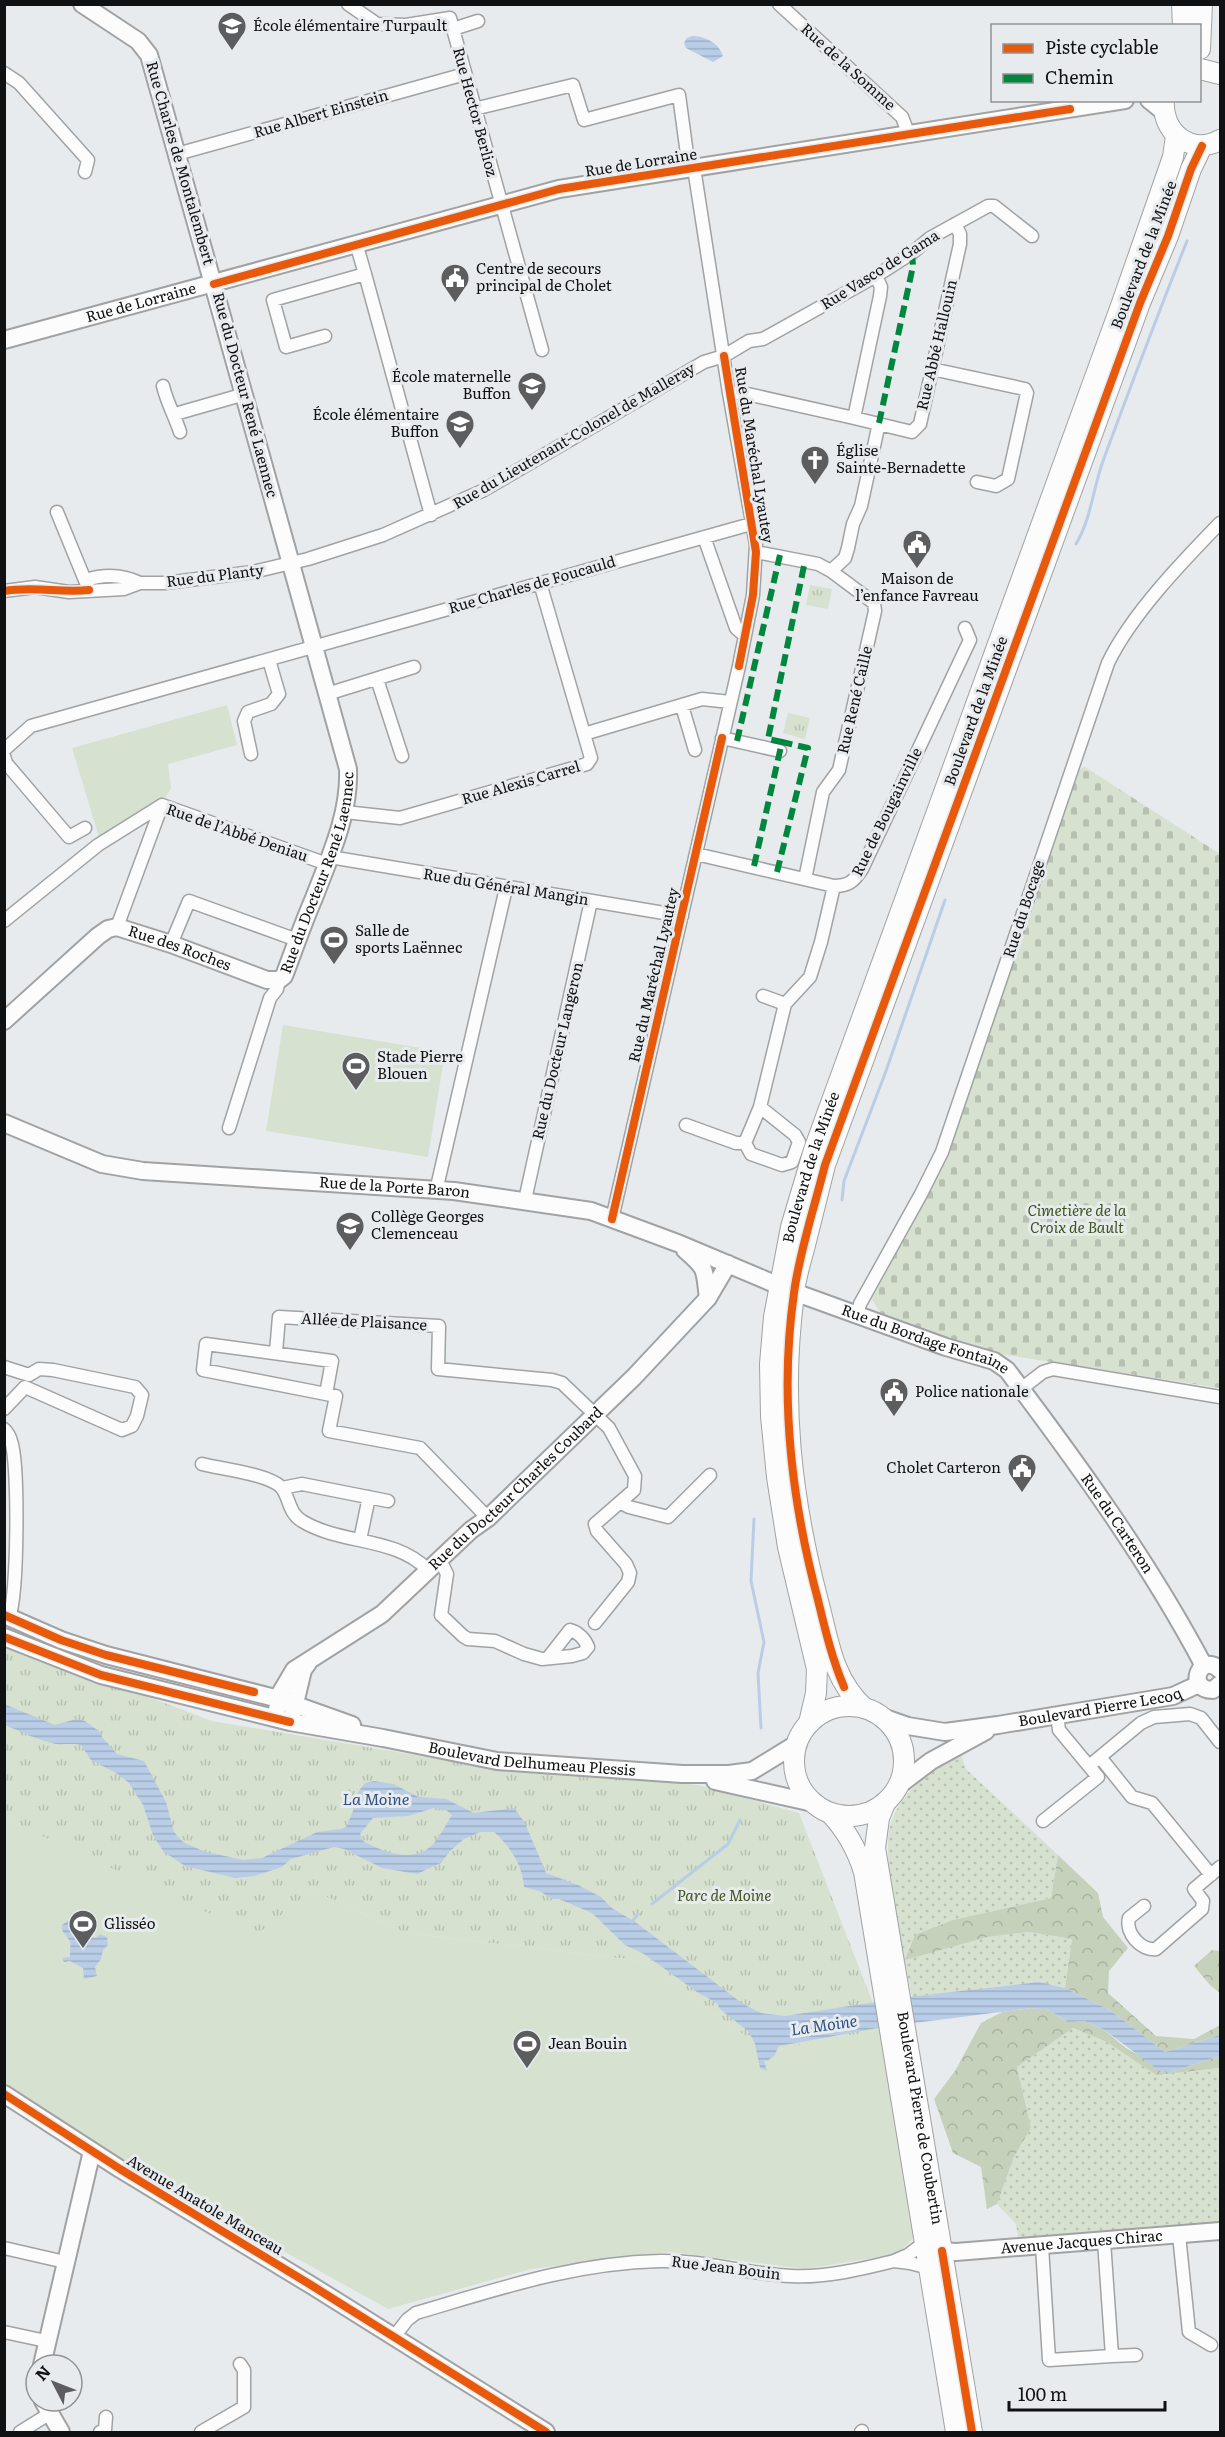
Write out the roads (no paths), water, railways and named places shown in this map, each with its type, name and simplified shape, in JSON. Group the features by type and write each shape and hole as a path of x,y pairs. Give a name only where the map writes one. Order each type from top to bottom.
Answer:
{"main road":[{"path":"1182,4 1183,24"},
{"path":"1201,27 1202,4"},
{"path":"1201,52 1209,71"},
{"path":"1159,104 1169,128 1176,136 1192,145 1211,143"},
{"name":"Boulevard de la Minée","path":"787,1289 795,1214 814,1150 1122,303 1173,157 1176,136"},
{"name":"Boulevard de la Minée","path":"787,1289 825,1165 1140,303 1168,236 1191,169 1211,143"},
{"path":"787,1289 787,1411 791,1472 806,1555 836,1668 844,1687 864,1708"},
{"path":"787,1289 774,1317 770,1364 771,1416 777,1477 788,1547 817,1669 816,1693 809,1722 796,1744 793,1760 795,1776 802,1791 813,1803 830,1813 859,1816 885,1803 898,1786 904,1765 902,1747 894,1730 882,1717 864,1708 849,1706 821,1713 809,1722"},
{"name":"Boulevard Pierre de Coubertin","path":"885,1803 879,1818 875,1848 889,1982"},
{"name":"Boulevard Pierre de Coubertin","path":"830,1813 841,1824 856,1848 864,1872 889,1982 942,2251 972,2433"},
{"name":"Boulevard Pierre de Coubertin","path":"901,2052 925,2242 956,2433"}],"street":[{"name":"Rue Charles de Montalembert","path":"82,4 138,41 149,55 214,284"},
{"path":"348,4 377,24 406,25 478,21"},
{"name":"Rue de la Somme","path":"779,4 902,117 909,135"},
{"name":"Rue Hector Berlioz","path":"452,23 542,350"},
{"path":"4,73 19,83 88,160 85,172"},
{"name":"Rue Albert Einstein","path":"177,154 465,74"},
{"name":"Rue du Maréchal Lyautey","path":"474,109 573,85 584,120 679,95 756,552 753,596 745,636 612,1218"},
{"name":"Rue de Lorraine","path":"4,340 559,189 1113,102"},
{"name":"Rue Vasco de Gama","path":"724,356 749,341 763,339 876,276 912,253 930,238 988,206 994,206 1032,236"},
{"name":"Rue Abbé Hallouin","path":"879,423 912,432 920,424 960,244 960,234 955,224"},
{"path":"356,243 431,515"},
{"path":"325,336 286,347 273,300 365,274"},
{"path":"854,418 880,296 881,287 876,276"},
{"name":"Rue du Docteur René Laennec","path":"214,284 288,562 348,769 349,789 345,812 328,860 284,975 270,998 229,1128"},
{"name":"Rue du Lieutenant-Colonel de Malleray","path":"288,562 308,559 383,535 482,491 704,362 724,356"},
{"path":"932,369 1024,389 1027,393 1008,479 996,486 977,482"},
{"path":"163,386 167,404 175,414 180,432"},
{"path":"729,393 742,393 879,423 861,506 853,524 845,558 831,572"},
{"path":"175,414 245,394"},
{"path":"57,512 87,585"},
{"name":"Rue du Bocage","path":"857,1315 860,1304 942,1152 1108,663 1125,635 1155,595 1221,523"},
{"name":"Rue Charles de Foucauld","path":"313,646 751,524"},
{"path":"704,537 736,628 745,636"},
{"name":"Rue René Caille","path":"756,552 818,564 874,603 875,611 839,770 824,792 805,879"},
{"name":"Rue du Planty","path":"4,591 35,587 69,592 87,585 124,589 140,582 165,583 253,573 288,562"},
{"name":"Rue Alexis Carrel","path":"345,812 400,818 587,764 591,758 540,583"},
{"name":"Rue de Bougainville","path":"696,854 834,886 846,886 855,880 970,640 965,628"},
{"path":"4,750 31,726 313,646"},
{"path":"252,754 244,721 248,712 272,704 279,694 269,660"},
{"path":"327,694 414,667"},
{"path":"377,679 402,756"},
{"path":"584,734 702,699 730,702"},
{"path":"682,706 695,750"},
{"path":"722,738 780,751"},
{"path":"4,756 6,763 69,837 85,828"},
{"path":"117,927 162,805"},
{"name":"Rue de l’Abbé Deniau","path":"4,921 98,845 162,805 328,860"},
{"name":"Rue du Général Mangin","path":"328,860 682,916"},
{"path":"745,1143 760,1107 785,1004 810,976 821,942 834,886"},
{"path":"436,1191 506,888"},
{"path":"171,944 189,901 297,940"},
{"name":"Rue du Docteur Langeron","path":"525,1200 591,901"},
{"name":"Rue des Roches","path":"4,1021 98,936 108,929 117,927 171,944 267,980 279,980"},
{"path":"763,996 785,1004"},
{"path":"745,1143 751,1154 782,1166 792,1162 799,1142 795,1135 760,1107"},
{"name":"Rue de la Porte Baron","path":"4,1123 102,1164 142,1171 454,1191 591,1211 680,1244 787,1289"},
{"path":"686,1125 736,1143 745,1143"},
{"path":"680,1244 705,1271 708,1298"},
{"name":"Rue du Docteur Charles Coubard","path":"282,1720 279,1699 294,1670 382,1614 471,1530 488,1518 597,1414 708,1298 728,1264"},
{"name":"Rue du Bordage Fontaine","path":"787,1289 946,1347 994,1361 1007,1370 1021,1389 1043,1372 1053,1369 1221,1397"},
{"name":"Allée de Plaisance","path":"276,1352 279,1317 439,1326 438,1369 552,1380 562,1383 597,1414 609,1428 635,1476 634,1490 621,1503"},
{"path":"326,1394 332,1361 206,1344 203,1370 336,1396 329,1431 420,1448 488,1518"},
{"path":"4,1367 27,1381 122,1430 132,1426 142,1395 135,1388 39,1369 27,1381 4,1409"},
{"name":"Rue du Carteron","path":"1021,1389 1216,1669 1198,1672 1199,1684"},
{"path":"4,1429 11,1440 15,1496 14,1600 7,1616"},
{"path":"202,1464 269,1480 282,1488 290,1510 301,1521 324,1530 395,1549 434,1565 447,1574 441,1611 443,1618 468,1639 495,1641 524,1654 548,1658"},
{"path":"595,1623 628,1582 630,1574 626,1564 597,1531 595,1524 621,1503 668,1517 710,1475"},
{"path":"282,1488 302,1484 388,1501"},
{"path":"360,1540 369,1497"},
{"name":"Boulevard Delhumeau Plessis","path":"7,1616 62,1640 119,1660 299,1702 383,1737"},
{"name":"Boulevard Delhumeau Plessis","path":"4,1637 101,1675 282,1720 383,1737 496,1761 682,1774 729,1774 752,1771 796,1744"},
{"path":"282,1720 299,1702 303,1670 309,1661"},
{"path":"1199,1684 1209,1690 1219,1689"},
{"name":"Boulevard Pierre Lecoq","path":"882,1717 908,1726 945,1732 1173,1696 1199,1684"},
{"path":"1043,1821 1098,1778 1059,1730 1057,1714"},
{"path":"1089,1766 1142,1723 1154,1717 1190,1714 1201,1718 1221,1742"},
{"name":"Boulevard Pierre Lecoq","path":"898,1786 931,1761 998,1725"},
{"path":"1101,1757 1132,1797 1152,1803 1216,1871 1194,1889 1203,1901 1202,1909 1156,1949 1148,1950 1142,1946 1127,1925 1129,1918 1144,1906"},
{"name":"Boulevard Delhumeau Plessis","path":"682,1774 813,1803"},
{"name":"Avenue Anatole Manceau","path":"4,2094 546,2433"},
{"path":"44,2353 92,2151"},
{"name":"Avenue Jacques Chirac","path":"942,2251 1042,2246 1221,2230"},
{"path":"1179,2235 1189,2332 1211,2345"},
{"path":"1104,2241 1112,2356"},
{"name":"Rue Jean Bouin","path":"394,2337 407,2320 416,2313 517,2283 582,2267 617,2262 663,2261 792,2276 826,2274 894,2261 909,2254 925,2242"},
{"path":"1042,2246 1050,2360 1136,2355"},
{"path":"4,2248 65,2262"},
{"name":"Rue Jean Bouin","path":"894,2261 929,2268"},
{"path":"4,2332 46,2341"},
{"path":"201,2433 244,2407 244,2370 240,2364"},
{"path":"20,2433 40,2413"},
{"path":"49,2413 61,2433"},
{"path":"100,2433 105,2430 106,2416"}],"water":[{"path":"692,36 711,41 723,56 713,62 686,48 684,43"},
{"name":"La Moine","path":"4,1704 55,1725 76,1719 85,1721 100,1732 117,1754 144,1761 166,1802 174,1832 183,1842 203,1851 243,1860 262,1858 317,1832 346,1827 358,1792 365,1783 374,1781 393,1784 419,1797 446,1799 474,1813 514,1808 525,1823 546,1873 601,1897 613,1909 634,1921 743,2004 761,2013 785,2016 908,1997 1039,1982 1065,1988 1110,2010 1165,2052 1220,2035 1220,2056 1170,2072 1160,2071 1103,2029 1085,2021 1068,2022 1051,2011 1032,2008 883,2027 779,2046 774,2056 767,2061 764,2060 767,2071 760,2068 755,2044 749,2032 720,2009 717,2003 697,1992 644,1954 625,1945 592,1913 524,1887 515,1857 494,1832 480,1832 464,1839 450,1851 441,1863 417,1874 382,1868 344,1849 334,1847 291,1859 282,1867 254,1876 235,1878 185,1866 163,1851 153,1835 143,1805 129,1783 116,1773 91,1760 81,1745 56,1744 5,1725","holes":["434,1808 446,1810 452,1815 439,1837 426,1850 418,1854 399,1854 380,1849 363,1841 360,1834 373,1818 408,1816"]},
{"path":"69,1920 86,1922 91,1928 90,1936 95,1938 100,1934 107,1937 108,1945 95,1967 97,1976 84,1979 83,1968 70,1961 64,1962 62,1958 70,1957 69,1940 62,1930 62,1925"}],"waterway":[{"path":"1076,544 1088,514 1103,461 1187,241"},
{"path":"842,1200 844,1181 886,1071 945,900"},
{"path":"754,1519 751,1581 764,1642 758,1673 761,1728"},
{"path":"652,1904 728,1844 740,1820"},
{"path":"632,1922 638,1914"}],"place":[{"name":"École élémentaire Turpault","path":"232,52"},
{"name":"Centre de secours principal de Cholet","path":"455,304"},
{"name":"École maternelle Buffon","path":"532,412"},
{"name":"École élémentaire Buffon","path":"460,450"},
{"name":"Église Sainte-Bernadette","path":"815,486"},
{"name":"Maison de l’enfance Favreau","path":"917,570"},
{"name":"Salle de sports Laënnec","path":"334,966"},
{"name":"Stade Pierre Blouen","path":"356,1092"},
{"name":"Collège Georges Clemenceau","path":"350,1252"},
{"name":"Police nationale","path":"894,1418"},
{"name":"Cholet Carteron","path":"1022,1494"},
{"name":"Glisséo","path":"83,1950"},
{"name":"Jean Bouin","path":"527,2070"}],"park label":[{"name":"Cimetière de la Croix de Bault","path":"1077,1220"},
{"name":"Parc de Moine","path":"724,1896"}]}
